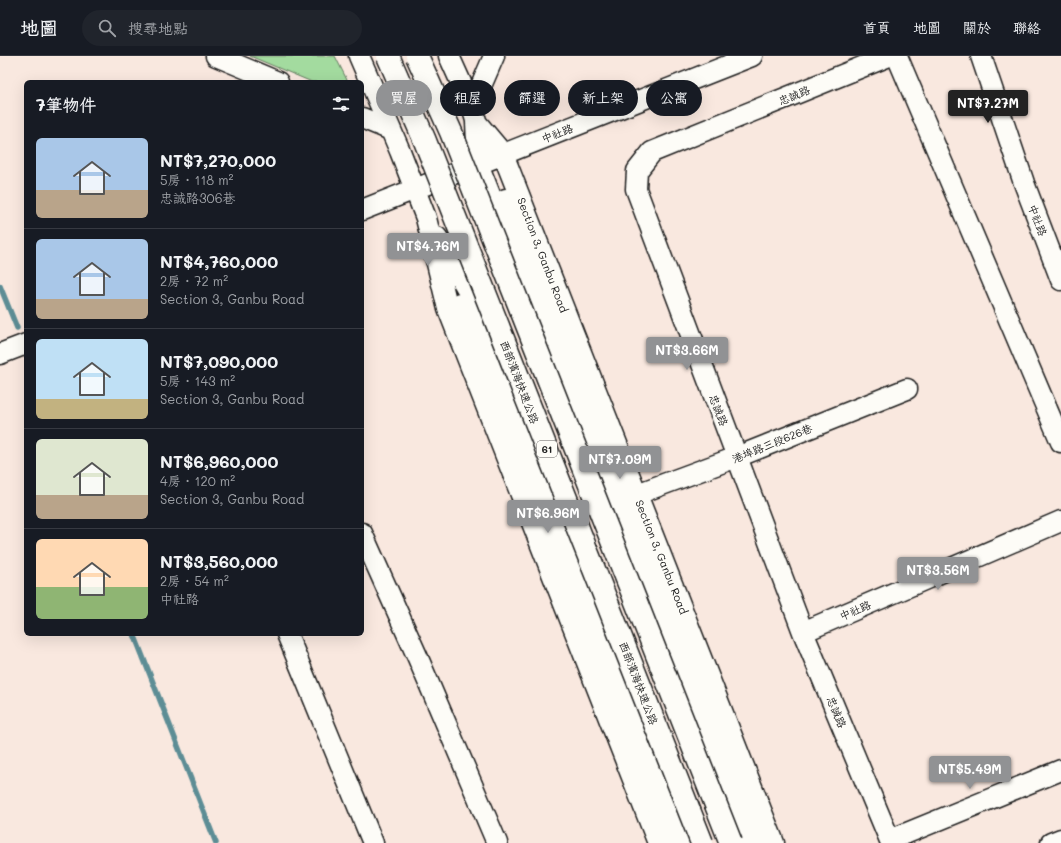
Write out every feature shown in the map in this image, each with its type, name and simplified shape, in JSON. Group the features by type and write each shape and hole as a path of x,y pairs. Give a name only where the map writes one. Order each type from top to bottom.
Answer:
{"highway":[{"name":"西部濱海快速公路","path":"388,56 431,156 702,843"},
{"name":"61","path":"417,56 451,132 731,843"},
{"path":"506,200 760,843"},
{"path":"460,304 672,843"}],"street":[{"path":"216,56 273,80"},
{"path":"359,56 391,130 460,304"},
{"name":"Section 3, Ganbu Road","path":"449,56 459,80"},
{"path":"486,80 494,56"},
{"name":"中社路","path":"364,209 752,56"},
{"name":"忠誠路","path":"889,56 652,152 637,172 636,189 803,632 891,841"},
{"path":"898,56 1061,442"},
{"name":"中社路","path":"981,56 1024,183 1061,280"},
{"name":"Section 3, Ganbu Road","path":"475,116 745,843"},
{"path":"364,119 391,130"},
{"name":"Section 3, Ganbu Road","path":"490,159 506,200"},
{"name":"Section 3, Ganbu Road","path":"490,159 637,494 774,843"},
{"path":"426,218 448,310 658,843"},
{"path":"426,218 473,299 687,843"},
{"path":"0,354 24,345"},
{"name":"港埠路三段626巷","path":"637,494 737,457 907,389"},
{"name":"中社路","path":"803,632 1061,521"},
{"path":"364,536 497,843"},
{"path":"288,636 373,843"},
{"path":"891,841 1061,770"},
{"path":"1051,843 1061,839"}],"green space":[{"path":"250,56 335,56 347,80 307,80"}],"waterway":[{"path":"0,286 17,328"},
{"path":"135,636 216,843"}]}
